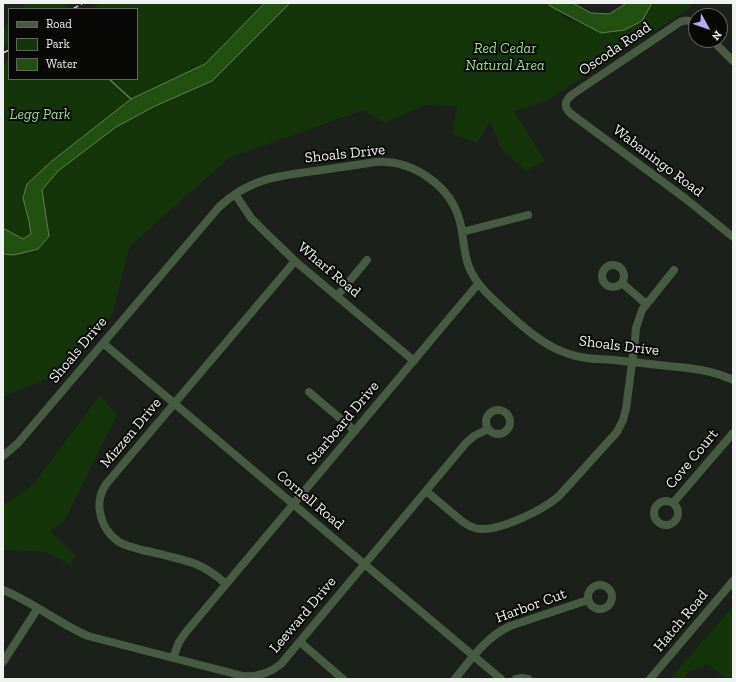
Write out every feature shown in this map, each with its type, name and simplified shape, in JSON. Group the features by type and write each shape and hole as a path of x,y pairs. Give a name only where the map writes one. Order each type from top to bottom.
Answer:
{"street":[{"name":"Oscoda Road","path":"566,108 566,101 573,94 680,22 688,20"},
{"path":"720,48 733,61"},
{"name":"Wabaningo Road","path":"566,108 570,113 686,198 733,237"},
{"name":"Shoals Drive","path":"3,456 18,443 219,207 235,194 259,181 277,176 376,162 404,165 416,170 438,185 454,206 460,222 465,255 469,267 478,284 486,294 516,320 551,347 584,358 701,370 733,380"},
{"name":"Wharf Road","path":"235,194 251,218 295,261 414,361"},
{"path":"462,232 528,215"},
{"path":"338,296 367,260"},
{"name":"Mizzen Drive","path":"226,584 212,573 197,565 132,547 120,542 106,529 102,520 99,505 101,495 105,487 295,261"},
{"path":"426,491 463,522 479,529 506,524 546,506 559,496 617,432 626,409 636,328 642,310 674,270"},
{"path":"622,283 646,304"},
{"name":"Starboard Drive","path":"173,658 182,637 478,284"},
{"name":"Cornell Road","path":"102,343 501,679"},
{"path":"309,392 355,431"},
{"name":"Leeward Drive","path":"38,608 88,636 243,676 264,674 277,667 300,642 466,444 474,436 488,429"},
{"name":"Cove Court","path":"673,503 733,433"},
{"name":"Hatch Road","path":"650,679 733,581"},
{"path":"3,590 38,608 3,662"},
{"name":"Harbor Cut","path":"455,679 493,636 510,626 588,600"},
{"path":"300,642 343,679"},
{"path":"516,679 528,679"}],"green space":[{"path":"21,3 72,3 64,8 26,7"},
{"path":"100,3 551,3 567,20 622,30 653,3 693,3 690,8 545,102 514,111 545,161 526,171 501,149 490,121 477,143 452,134 457,106 424,105 385,123 363,110 229,158 130,246 112,315 68,370 3,397 3,64 8,61 8,80 138,80 138,8 92,8"},
{"path":"8,24 8,44 3,47 3,28"},
{"path":"100,395 117,415 64,522 50,531 75,556 70,565 46,552 3,550 3,505 32,486"},
{"path":"733,606 733,679 726,679 708,664 688,672 684,679 670,679"}],"water":[{"path":"265,3 290,3 212,81 155,106 116,127 58,171 42,190 49,236 38,249 14,255 3,254 3,228 23,239 31,234 23,198 27,184 52,161 131,99 205,64"},
{"path":"549,3 573,3 591,13 609,14 627,3 652,3 642,21 624,30 601,33 550,6"}],"waterway":[{"path":"110,80 131,99"}],"railway":[{"path":"75,8 83,3"},
{"path":"3,53 8,50"}],"park label":[{"name":"Red Cedar Natural Area","path":"505,58"},
{"name":"Legg Park","path":"40,115"}]}
